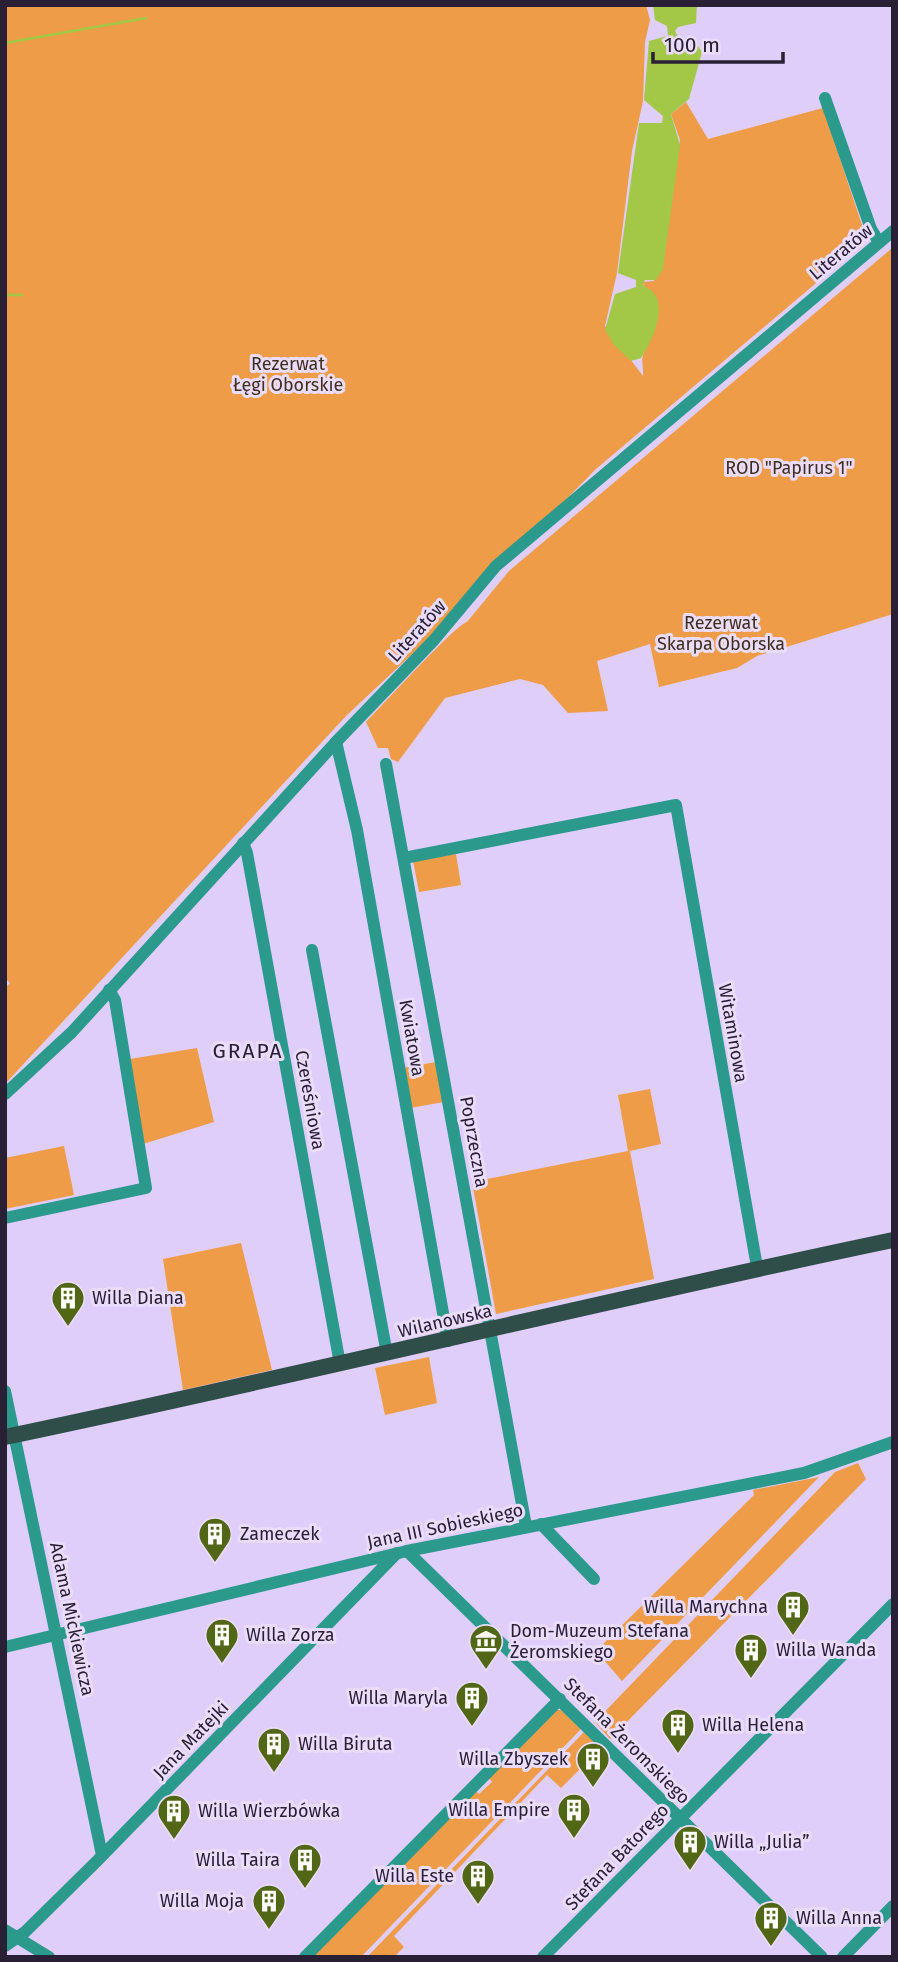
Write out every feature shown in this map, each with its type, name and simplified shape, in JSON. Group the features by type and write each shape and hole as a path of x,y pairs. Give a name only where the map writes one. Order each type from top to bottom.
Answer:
{"main road":[{"name":"Wilanowska","path":"10,1436 448,1341 757,1267 893,1240"}],"street":[{"path":"825,98 871,229 888,237"},
{"name":"Literatów","path":"5,1094 46,1059 513,551 888,237"},
{"name":"Kwiatowa","path":"336,742 357,830 448,1341"},
{"name":"Poprzeczna","path":"386,764 526,1527"},
{"name":"Witaminowa","path":"404,858 676,805 757,1267"},
{"name":"Czereśniowa","path":"243,843 247,853 340,1364"},
{"path":"312,950 387,1354"},
{"path":"5,1218 146,1188 116,1000 109,990"},
{"name":"Adama Mickiewicza","path":"5,1391 10,1436 57,1635 102,1855"},
{"name":"Jana III Sobieskiego","path":"5,1647 402,1552 804,1473 893,1442"},
{"path":"541,1524 594,1579"},
{"name":"Stefana Żeromskiego","path":"402,1552 560,1699 822,1957"},
{"name":"Jana Matejki","path":"5,1945 18,1938 102,1855 402,1552"},
{"name":"Stefana Batorego","path":"543,1957 893,1604"},
{"path":"305,1957 560,1699"},
{"path":"843,1957 893,1906"},
{"path":"5,1930 50,1957"}],"green space":[{"name":"Rezerwat Łęgi Oborskie","path":"5,5 646,5 650,20 645,42 643,101 632,151 617,273 605,326 643,376 642,357 654,328 658,309 656,300 643,282 654,281 680,140 671,114 686,102 708,139 823,108 867,240 596,469 426,641 346,716 5,1084 5,988 10,983 5,978"},
{"name":"ROD \"Papirus 1\"","path":"891,249 893,614 757,656 737,668 659,687 650,644 597,661 608,711 568,713 543,685 520,679 445,698 398,762 391,759 388,748 378,748 366,722 434,651 467,622 509,571"},
{"path":"456,854 461,885 419,892 413,861"},
{"path":"197,1048 214,1122 143,1144 130,1059"},
{"path":"436,1062 444,1102 410,1108 403,1068"},
{"path":"650,1089 661,1144 630,1151 654,1279 496,1314 472,1182 628,1151 618,1095"},
{"path":"64,1146 74,1195 5,1209 5,1158"},
{"path":"241,1243 272,1370 183,1390 163,1259"},
{"path":"429,1357 437,1403 385,1415 375,1368"},
{"path":"858,1463 866,1479 610,1739 595,1722 835,1472"},
{"path":"819,1477 622,1681 596,1651 754,1495 753,1490"},
{"path":"557,1710 561,1710 581,1729 361,1957 310,1957 454,1812 458,1815 470,1802 467,1798 475,1790 479,1794 492,1782 488,1777"},
{"path":"584,1732 601,1748 561,1788 547,1775 394,1936 404,1947 394,1957 367,1957"}],"shaded area":[{"path":"653,5 697,5 696,23 678,27 675,31 678,37 698,46 702,52 689,99 671,114 680,145 663,269 656,280 645,280 643,285 656,296 658,320 653,337 641,358 631,361 614,345 605,330 615,294 636,287 636,280 618,273 639,123 662,123 663,116 644,100 649,41 668,36 667,26 655,20"}],"waterway":[{"path":"5,43 146,18"},
{"path":"5,295 22,295"}],"place":[{"name":"Willa Diana","path":"68,1328"},
{"name":"Zameczek","path":"215,1564"},
{"name":"Willa Marychna","path":"793,1637"},
{"name":"Willa Zorza","path":"222,1665"},
{"name":"Dom-Muzeum Stefana Żeromskiego","path":"486,1671"},
{"name":"Willa Wanda","path":"751,1680"},
{"name":"Willa Maryla","path":"472,1728"},
{"name":"Willa Helena","path":"678,1755"},
{"name":"Willa Biruta","path":"274,1774"},
{"name":"Willa Zbyszek","path":"593,1789"},
{"name":"Willa Empire","path":"574,1840"},
{"name":"Willa Wierzbówka","path":"174,1841"},
{"name":"Willa „Julia”","path":"690,1872"},
{"name":"Willa Taira","path":"305,1890"},
{"name":"Willa Este","path":"478,1906"},
{"name":"Willa Moja","path":"269,1931"},
{"name":"Willa Anna","path":"771,1948"}],"district":[{"name":"GRAPA","path":"248,1051"}],"park label":[{"name":"Rezerwat Skarpa Oborska","path":"721,633"}]}
